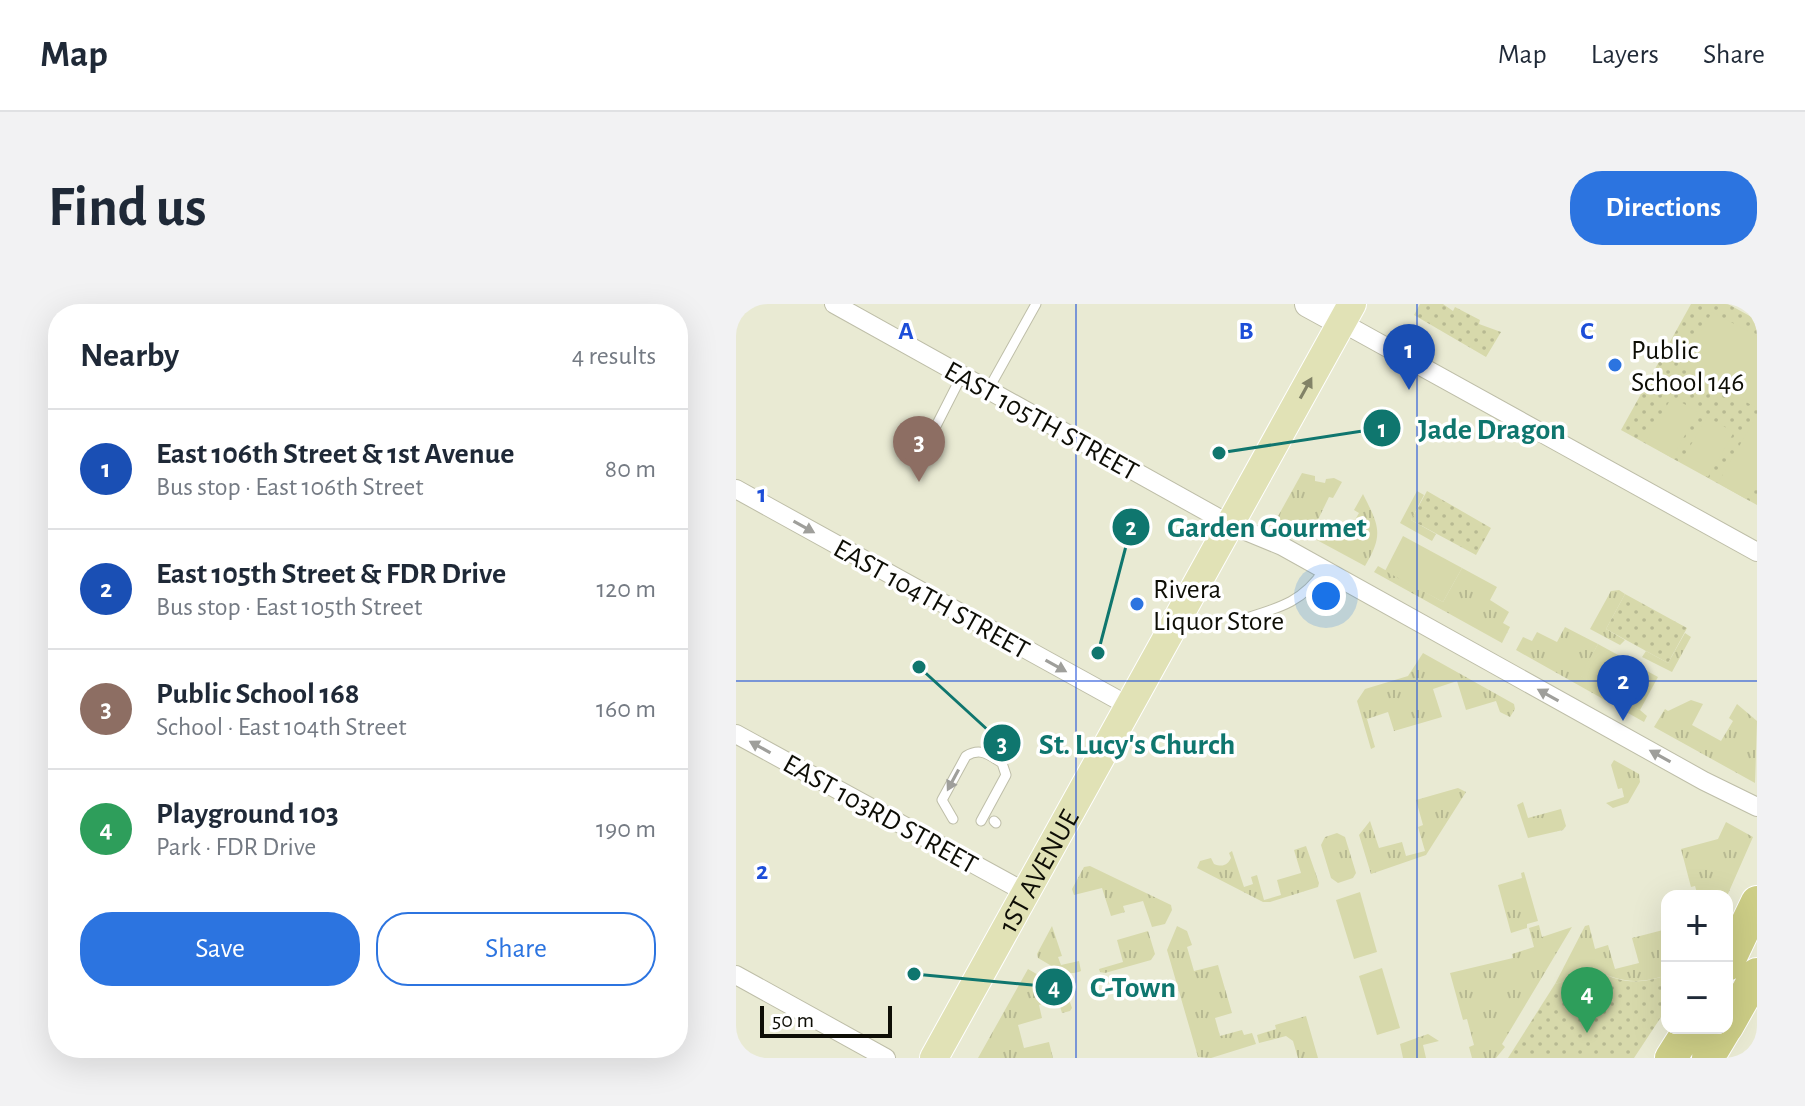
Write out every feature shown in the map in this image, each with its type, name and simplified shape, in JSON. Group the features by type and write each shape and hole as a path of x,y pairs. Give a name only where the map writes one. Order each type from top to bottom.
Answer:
{"highway":[{"path":"1728,962 1757,902"},
{"path":"1733,1017 1757,974"},
{"path":"1671,1058 1686,1034"},
{"path":"1708,1058 1723,1034"}],"main road":[{"path":"1308,304 1346,313"},
{"name":"1ST AVENUE","path":"934,1058 1346,313"}],"street":[{"name":"EAST 105TH STREET","path":"834,304 1231,525 1282,546 1704,781 1757,807"},
{"path":"1346,313 1757,552"},
{"name":"EAST 104TH STREET","path":"736,489 1129,706"},
{"name":"EAST 103RD STREET","path":"736,734 1025,892"},
{"path":"736,975 886,1058"}],"lane":[{"path":"988,390 1036,304"},
{"path":"935,428 962,375"},
{"path":"1243,619 1284,606 1312,589 1324,570"},
{"path":"953,819 942,800 966,756 973,751 982,751 1002,763 1006,775 981,821"}],"green space":[{"path":"1420,304 1443,304 1453,311 1455,307 1480,320 1479,324 1501,332 1486,357 1414,315"},
{"path":"1691,304 1728,304 1757,320 1757,505 1621,430"},
{"path":"1712,312 1757,336 1757,408 1682,367"},
{"path":"1672,397 1698,412 1672,458 1645,442"},
{"path":"1707,417 1734,432 1708,477 1681,462"},
{"path":"1753,422 1757,424 1757,480 1746,499 1718,483"},
{"path":"1302,473 1315,476 1315,481 1325,483 1326,479 1334,478 1342,482 1333,498 1329,497 1310,536 1277,518"},
{"path":"1417,491 1424,495 1411,520 1436,534 1432,541 1400,523"},
{"path":"1427,491 1491,528 1476,555 1411,520"},
{"path":"1363,494 1377,530 1375,546 1365,566 1315,539 1326,520 1348,532 1359,513 1354,510"},
{"path":"1403,536 1462,568 1443,602 1385,571"},
{"path":"1378,566 1443,602 1462,568 1497,587 1490,600 1509,612 1503,623 1510,627 1502,643 1374,572"},
{"path":"1619,590 1625,594 1606,629 1625,640 1620,645 1590,629 1611,591"},
{"path":"1625,594 1687,628 1668,663 1606,629"},
{"path":"1565,627 1598,644 1581,676 1640,710 1647,716 1644,722 1516,650 1523,637 1532,641 1537,632 1557,642"},
{"path":"1685,633 1691,637 1672,672 1642,657 1646,651 1668,663"},
{"path":"1598,644 1658,677 1640,710 1580,676"},
{"path":"1423,653 1514,704 1515,709 1510,717 1500,712 1496,701 1466,710 1457,681 1433,689 1442,717 1394,731 1388,712 1367,719 1375,747 1371,749 1357,701 1365,689 1408,676"},
{"path":"1691,700 1703,704 1692,725 1721,741 1733,721 1729,718 1737,704 1757,721 1755,783 1654,727 1665,709 1668,711"},
{"path":"1614,760 1639,774 1640,782 1628,803 1613,808 1606,803 1624,797 1622,788 1618,789 1611,765"},
{"path":"1458,788 1466,792 1426,855 1371,874 1359,835 1370,821 1379,848 1402,842 1406,856 1425,851 1418,827 1423,825 1416,800"},
{"path":"1523,802 1528,818 1561,809 1566,826 1563,830 1528,838 1517,805"},
{"path":"1726,822 1753,837 1730,890 1696,890 1695,886 1691,887 1681,849 1718,839"},
{"path":"1337,833 1345,837 1356,873 1353,878 1338,883 1331,878 1321,845 1325,837"},
{"path":"1306,846 1318,887 1270,902 1263,902 1197,868 1200,861 1211,858 1214,864 1222,866 1231,858 1229,853 1232,851 1244,887 1253,884 1251,877 1257,875 1264,900 1281,895 1277,880 1301,873 1294,850"},
{"path":"1090,866 1171,905 1172,910 1165,924 1152,927 1143,901 1123,906 1125,912 1111,916 1102,888 1074,895 1072,889 1084,867"},
{"path":"1524,872 1538,921 1511,933 1498,885 1522,878 1521,873"},
{"path":"1360,892 1377,952 1354,959 1336,900"},
{"path":"1539,925 1542,937 1572,927 1502,1044 1505,1047 1496,1058 1472,1058 1469,1047 1474,1045 1467,1019 1463,1020 1450,973 1513,958 1512,954 1534,947 1529,928"},
{"path":"1589,925 1595,949 1608,945 1615,969 1639,963 1632,938 1661,931 1661,977 1632,981 1598,971 1555,984 1585,926"},
{"path":"1052,926 1062,956 1058,957 1061,965 1079,961 1081,971 1064,972 1038,958 1037,954"},
{"path":"1177,926 1187,931 1192,945 1187,947 1194,971 1218,965 1232,1013 1215,1018 1220,1036 1242,1030 1244,1035 1252,1033 1256,1044 1211,1058 1198,1057 1167,950"},
{"path":"1148,931 1155,954 1151,960 1100,972 1099,969 1123,962 1117,940"},
{"path":"1382,968 1400,1028 1377,1035 1359,976"},
{"path":"1028,969 1066,991 1072,1008 1062,1013 1058,1000 1039,1005 1042,1018 1018,1025 1024,1048 1049,1042 1053,1058 978,1058"},
{"path":"1598,971 1632,981 1661,977 1661,1017 1634,1058 1508,1058 1555,984"},
{"path":"1306,1016 1318,1058 1298,1058 1293,1041 1286,1036 1259,1043 1257,1035 1276,1029 1275,1025"},
{"path":"1428,1034 1439,1041 1423,1045 1426,1058 1403,1058 1400,1044"}],"place":[{"name":"Public School 146","path":"1615,365"},
{"name":"East 106th Street & 1st Avenue","path":"1409,390"},
{"name":"Jade Dragon","path":"1219,453"},
{"name":"Public School 168","path":"919,482"},
{"name":"Rivera Liquor Store","path":"1137,604"},
{"name":"Garden Gourmet","path":"1098,653"},
{"name":"St. Lucy's Church","path":"919,667"},
{"name":"East 105th Street & FDR Drive","path":"1623,721"},
{"name":"C-Town","path":"914,974"},
{"name":"Playground 103","path":"1587,1033"}]}
